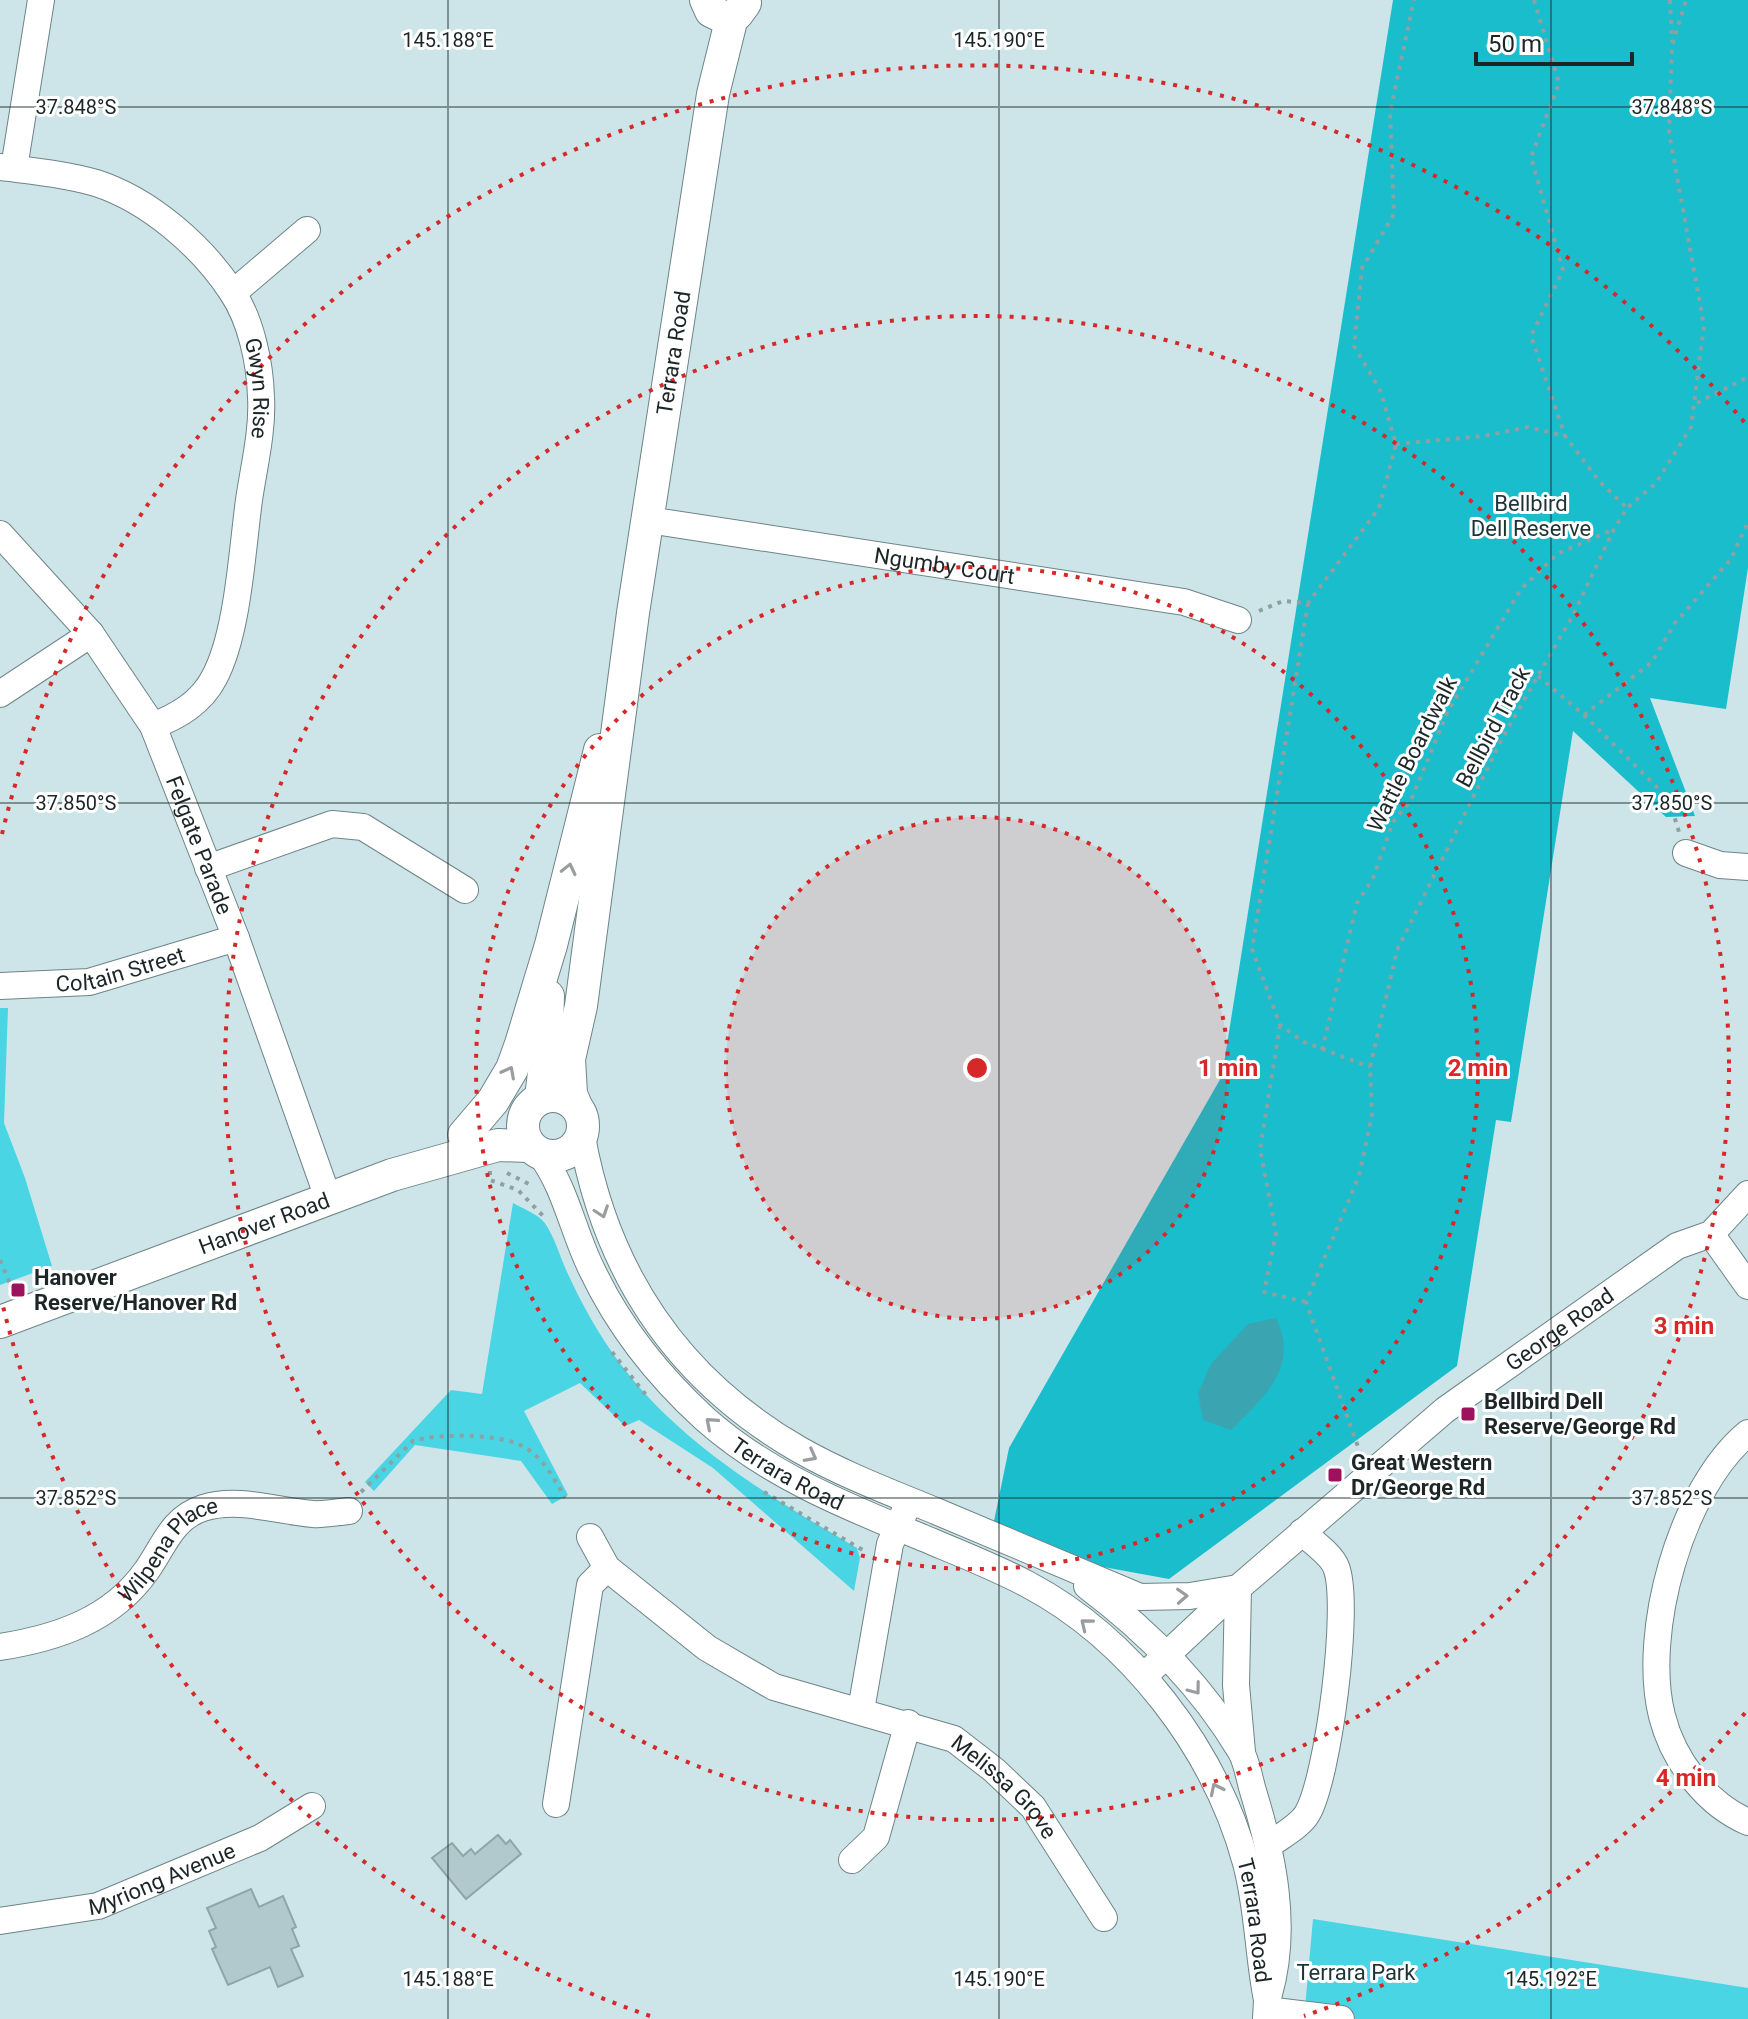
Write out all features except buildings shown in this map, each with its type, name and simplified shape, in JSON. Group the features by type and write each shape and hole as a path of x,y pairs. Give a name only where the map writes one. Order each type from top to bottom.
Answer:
{"main road":[{"name":"Terrara Road","path":"579,1122 571,1094 569,1059 581,1006 633,613 713,94 715,6"},
{"name":"Terrara Road","path":"464,1135 493,1101 512,1069 551,945 633,613"},
{"name":"Terrara Road","path":"536,1101 546,1056 551,945"},
{"path":"559,1096 579,1122 569,1153 558,1157 535,1150 522,1126 536,1101 559,1096"},
{"name":"Hanover Road","path":"392,1175 464,1135 536,1101"},
{"name":"Hanover Road","path":"0,1322 392,1175 498,1145 535,1150"}],"street":[{"path":"7,168 41,0"},
{"name":"Gwyn Rise","path":"7,168 95,183 128,197 180,235 233,293 258,363 262,400 226,645 214,679 199,700 153,726"},
{"path":"233,293 307,230"},
{"name":"Ngumby Court","path":"648,520 1184,602 1238,620"},
{"name":"Felgate Parade","path":"0,534 91,634 153,726 236,938 328,1198"},
{"path":"0,694 91,634"},
{"path":"208,868 332,824 363,827 465,890"},
{"path":"1686,853 1720,865 1748,867"},
{"name":"Coltain Street","path":"0,986 89,982 236,938"},
{"name":"Terrara Road","path":"579,1122 589,1173 619,1255 649,1313 673,1346 723,1396 762,1427 837,1469 1140,1597 1190,1596 1238,1588"},
{"name":"Terrara Road","path":"535,1150 552,1171 592,1270 631,1337 678,1392 739,1446 775,1470 1028,1584 1070,1611 1144,1676 1185,1733 1205,1769 1246,1861 1267,2010"},
{"name":"George Road","path":"1167,1653 1445,1410 1677,1246 1711,1234 1748,1194"},
{"path":"1711,1234 1748,1286"},
{"path":"1748,1433 1723,1459 1692,1506 1671,1566 1657,1652 1661,1714 1669,1741 1686,1771 1734,1816 1748,1822"},
{"path":"861,1710 886,1564 896,1527 911,1501"},
{"name":"Wilpena Place","path":"0,1647 52,1638 95,1617 128,1593 148,1569 176,1524 201,1509 233,1505 316,1514 349,1511"},
{"path":"1269,1845 1306,1817 1319,1786 1336,1670 1343,1600 1336,1564 1302,1532"},
{"name":"Melissa Grove","path":"590,1537 607,1568 707,1648 774,1687 828,1706 861,1710 954,1739 994,1770 1033,1807 1104,1918"},
{"name":"Terrara Road","path":"1055,1562 1121,1611 1167,1653 1242,1752 1269,1845 1279,1940 1267,2010"},
{"path":"556,1804 590,1585 607,1568"},
{"path":"1238,1588 1236,1685 1242,1752"},
{"path":"1144,1676 1167,1653"},
{"path":"852,1860 876,1837 908,1723"},
{"name":"Myriong Avenue","path":"0,1921 98,1906 260,1838 312,1806"},
{"path":"1267,2010 1341,2019"}],"path":[{"path":"1368,1477 1306,1302 1264,1292 1276,1233 1260,1149 1280,1025 1252,949 1308,603 1379,508 1396,444 1380,390 1354,346 1362,268 1394,214 1390,112 1414,0"},
{"path":"1534,0 1559,83 1531,157 1563,270 1531,336 1565,436 1600,482 1627,508"},
{"path":"1670,0 1672,46"},
{"name":"Bellbird Track","path":"1306,1302 1359,1176 1372,1115 1370,1067 1397,950 1503,737 1573,615 1614,529 1627,508 1656,483 1691,427 1697,403 1704,326 1669,132 1672,46 1686,0"},
{"path":"1697,403 1748,377"},
{"path":"1396,444 1483,436 1528,427 1565,436"},
{"path":"1584,715 1652,662 1675,623 1731,559 1748,522"},
{"name":"Wattle Boardwalk","path":"1322,1050 1357,903 1373,878 1393,822 1411,800 1448,711 1521,589 1557,554 1614,529"},
{"path":"1238,620 1283,601 1308,603"},
{"path":"1538,676 1584,715 1669,799 1686,853"},
{"path":"1280,1025 1304,1042 1370,1067"},
{"path":"0,1260 11,1286"},
{"path":"349,1511 360,1493 413,1441 446,1436 506,1441 527,1448 550,1473 565,1498"}],"green space":[{"name":"Bellbird Dell Reserve","path":"1393,0 1748,0 1748,568 1726,709 1650,698 1695,816 1666,817 1573,731 1511,1122 1496,1120 1457,1366 1169,1579 1076,1562 994,1521 1009,1448 1222,1076"},
{"path":"0,1008 8,1008 4,1123 25,1178 52,1266 0,1285"},
{"path":"513,1203 544,1222 592,1320 614,1355 646,1395 701,1446 730,1468 857,1548 860,1558 854,1591 713,1468 639,1420 625,1426 580,1383 524,1411 568,1495 552,1504 521,1461 415,1445 374,1491 365,1482 451,1390 482,1394"},
{"name":"Terrara Park","path":"1313,1919 1748,1988 1748,2019 1304,2019"}],"shaded area":[{"path":"1276,1318 1284,1352 1275,1380 1266,1393 1231,1430 1203,1420 1198,1393 1211,1364 1248,1324"}],"place":[{"name":"Hanover Reserve/Hanover Rd","path":"18,1290"},
{"name":"Bellbird Dell Reserve/George Rd","path":"1468,1414"},
{"name":"Great Western Dr/George Rd","path":"1335,1475"}]}
